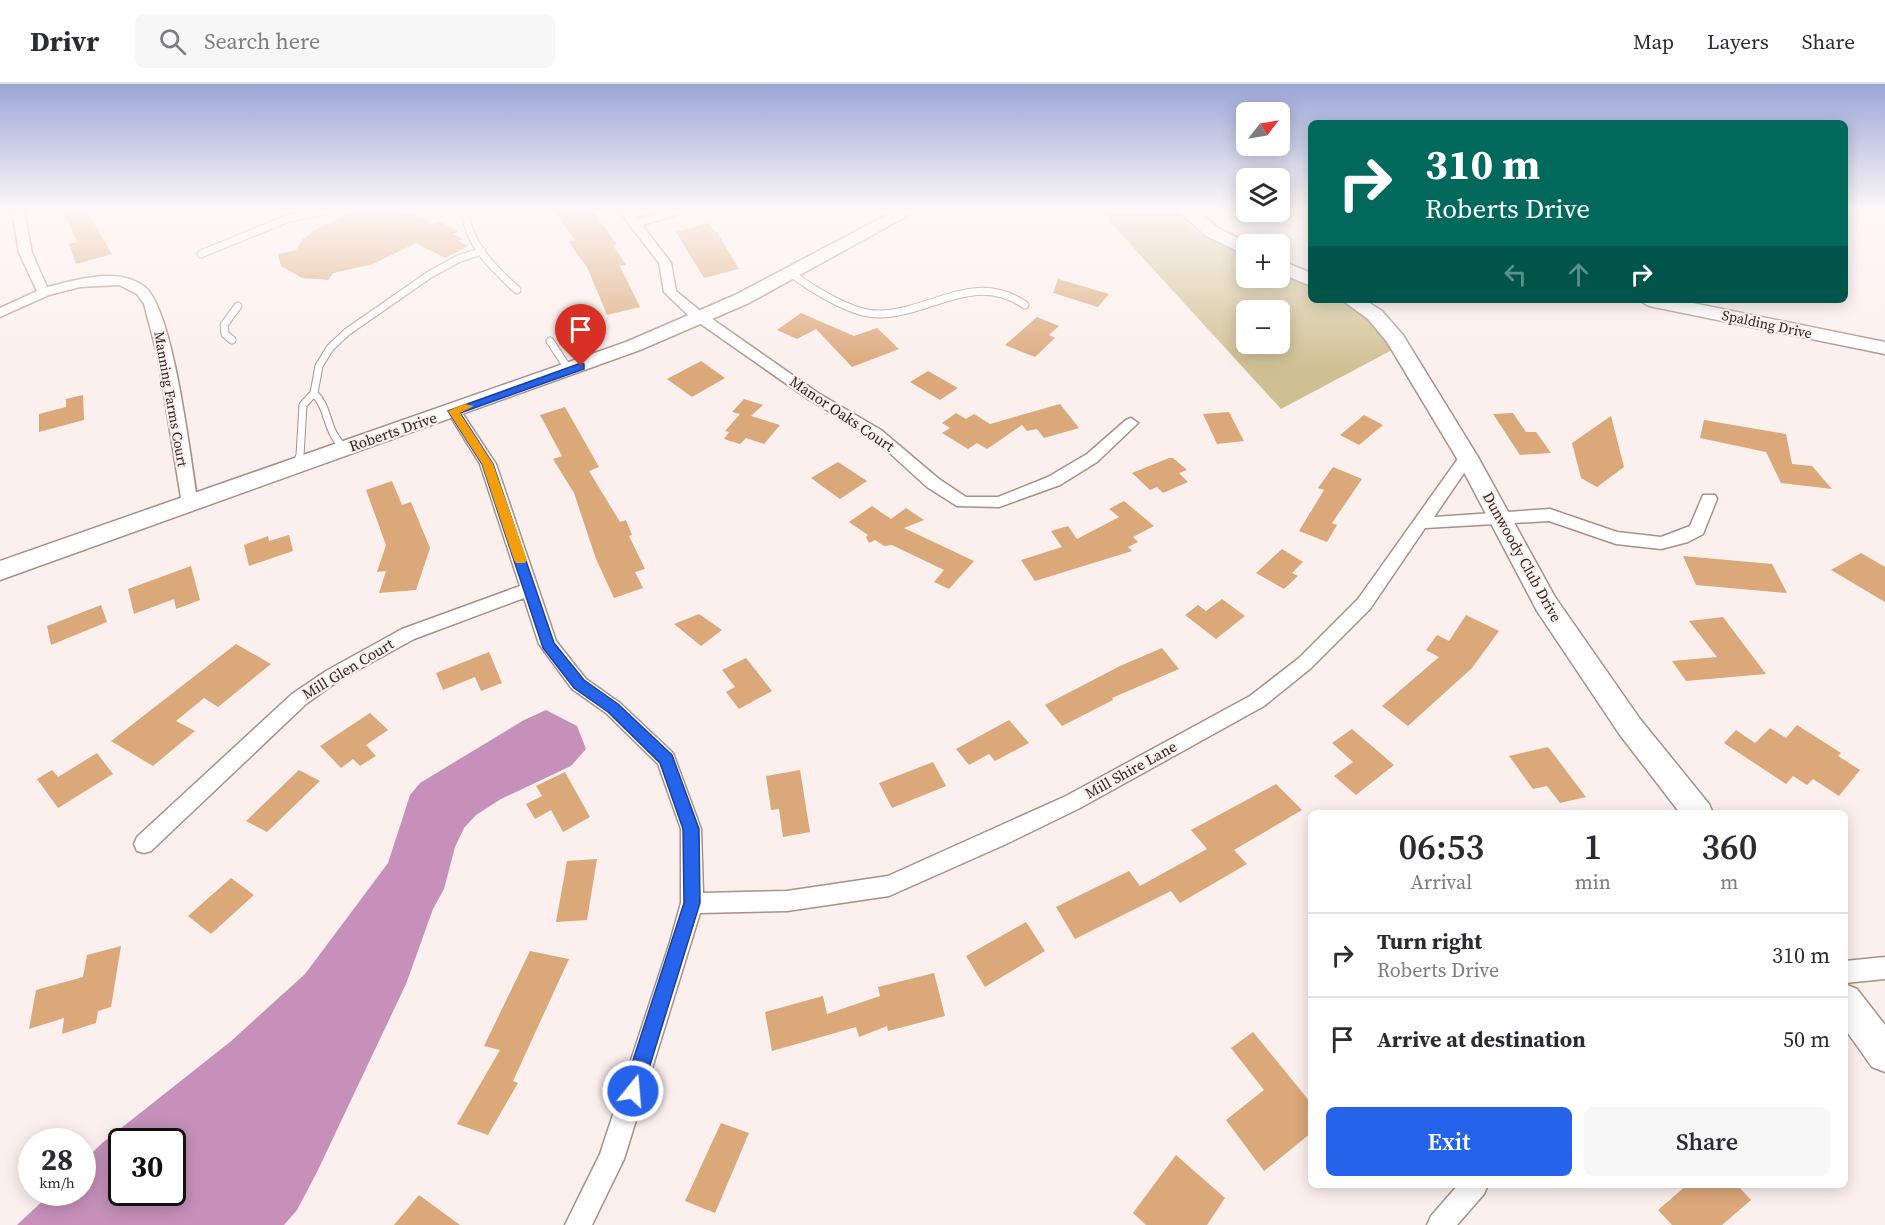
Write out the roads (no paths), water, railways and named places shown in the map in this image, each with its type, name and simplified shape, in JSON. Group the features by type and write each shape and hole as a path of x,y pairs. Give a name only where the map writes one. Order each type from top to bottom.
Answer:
{"street":[{"path":"28,264 36,283 44,292"},
{"name":"Manor Oaks Court","path":"665,264 670,292 704,321 813,396 876,434 933,483 963,502 999,502 1054,481 1092,458 1131,423"},
{"name":"Roberts Drive","path":"0,571 704,321 810,264"},
{"path":"1290,271 1308,279"},
{"name":"Manning Farms Court","path":"0,313 44,292 93,282 130,284 143,291 151,304 162,341 190,504"},
{"name":"Dunwoody Club Drive","path":"1356,303 1387,326 1467,457 1546,604 1630,727 1696,810"},
{"name":"Spalding Drive","path":"1664,303 1885,348"},
{"path":"454,411 488,464 548,645 579,684 613,708 666,759 691,829 692,903 611,1159 578,1225"},
{"name":"Mill Shire Lane","path":"692,903 787,901 889,886 997,839 1073,802 1257,701 1305,663 1364,604 1467,457"},
{"path":"1422,524 1500,519 1521,514 1550,515 1616,538 1660,543 1682,538 1696,530 1710,499"},
{"name":"Mill Glen Court","path":"144,844 299,699 332,676 408,634 529,590"},
{"path":"1848,972 1885,968"},
{"path":"1848,1005 1885,1054"},
{"path":"1440,1225 1473,1188"}],"lane":[{"path":"294,467 300,455 303,405 314,393 319,366 330,348 346,332 448,264"},
{"path":"492,264 518,290"},
{"path":"792,274 807,287 876,314 906,310 957,294 991,291 1007,293 1025,305"},
{"path":"232,340 225,334 224,325 238,306"},
{"path":"550,340 569,370"},
{"path":"314,393 323,402 323,415 337,443 345,449"}]}
